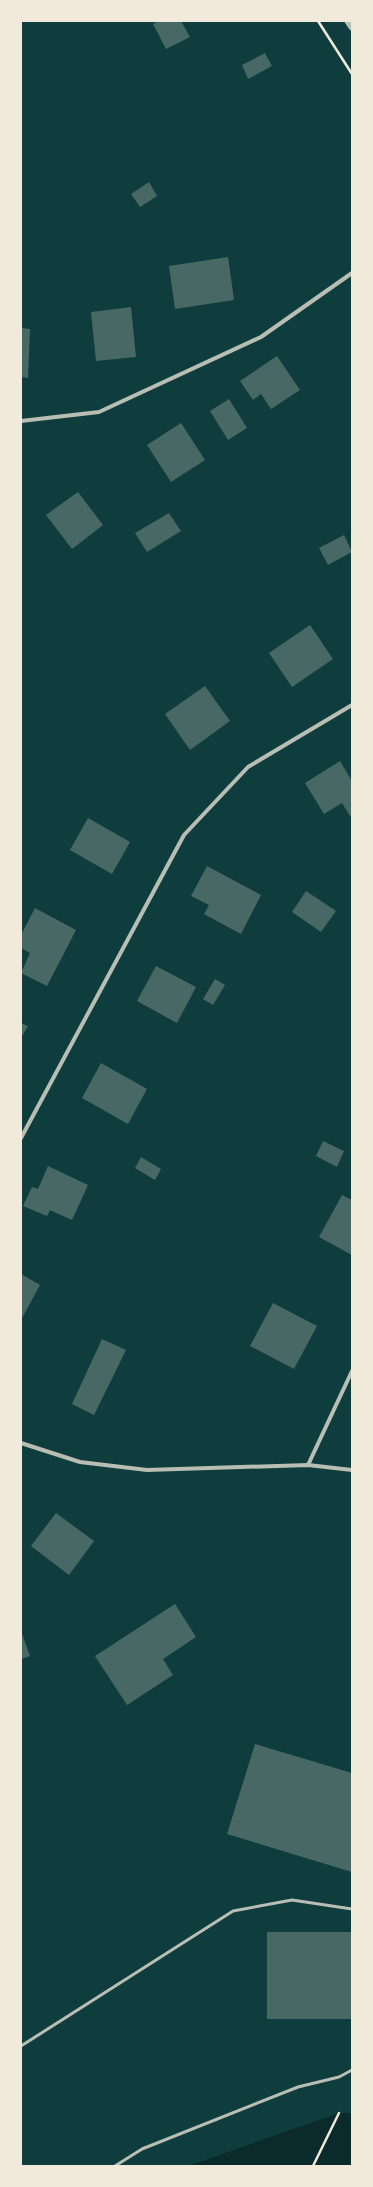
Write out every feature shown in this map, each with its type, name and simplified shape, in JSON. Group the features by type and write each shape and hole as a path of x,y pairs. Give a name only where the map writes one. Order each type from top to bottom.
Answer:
{"street":[{"path":"348,21 352,27"},
{"path":"21,422 100,412 261,337 352,273"},
{"path":"21,1138 184,836 248,767 352,705"},
{"path":"308,1465 352,1371"},
{"path":"21,1443 80,1462 147,1470 308,1465 352,1470"}],"lane":[{"path":"21,2046 233,1911 292,1900 352,1909"},
{"path":"114,2166 142,2149 298,2087 339,2077 352,2070"}],"path":[{"path":"318,21 352,74"},
{"path":"313,2166 339,2113"}],"water":[{"path":"339,2113 352,2113 352,2166 188,2166"}],"building":[{"path":"159,21 181,21 190,37 166,49 153,24"},
{"path":"265,53 272,66 248,79 242,65"},
{"path":"149,182 157,196 140,207 131,194"},
{"path":"228,257 234,300 175,309 169,266"},
{"path":"131,307 136,357 96,361 91,312"},
{"path":"21,328 30,329 28,378 21,377"},
{"path":"277,356 300,390 271,409 261,394 253,400 240,381"},
{"path":"229,399 247,428 228,440 210,411"},
{"path":"181,423 205,460 171,482 147,445"},
{"path":"78,492 103,525 72,549 46,515"},
{"path":"169,513 181,531 147,552 135,533"},
{"path":"344,535 352,552 328,565 319,548"},
{"path":"310,625 333,659 292,687 269,653"},
{"path":"205,686 230,721 190,750 165,714"},
{"path":"340,761 352,781 352,815 350,816 342,803 324,814 305,783"},
{"path":"88,818 130,842 112,874 70,850"},
{"path":"207,866 261,895 241,934 204,914 209,905 191,896"},
{"path":"306,891 336,911 321,932 292,912"},
{"path":"35,908 76,930 47,986 21,973 30,953 21,948 21,935"},
{"path":"156,966 196,987 177,1023 137,1001"},
{"path":"215,979 225,985 213,1005 203,999"},
{"path":"21,1023 28,1026 21,1038"},
{"path":"101,1063 147,1089 128,1124 82,1098"},
{"path":"323,1141 344,1151 337,1167 316,1156"},
{"path":"141,1157 161,1169 155,1180 135,1168"},
{"path":"48,1166 88,1185 72,1220 50,1210 47,1216 23,1206 32,1187 38,1189"},
{"path":"342,1195 352,1200 352,1255 319,1237"},
{"path":"21,1274 40,1285 21,1320"},
{"path":"273,1303 317,1326 294,1369 250,1346"},
{"path":"102,1339 126,1350 94,1415 72,1404"},
{"path":"56,1513 94,1541 69,1575 31,1546"},
{"path":"175,1604 196,1637 163,1659 173,1675 127,1705 95,1656"},
{"path":"21,1631 30,1656 21,1659"},
{"path":"255,1744 352,1773 352,1872 227,1834"},
{"path":"267,1932 352,1932 352,2019 267,2019"}]}
